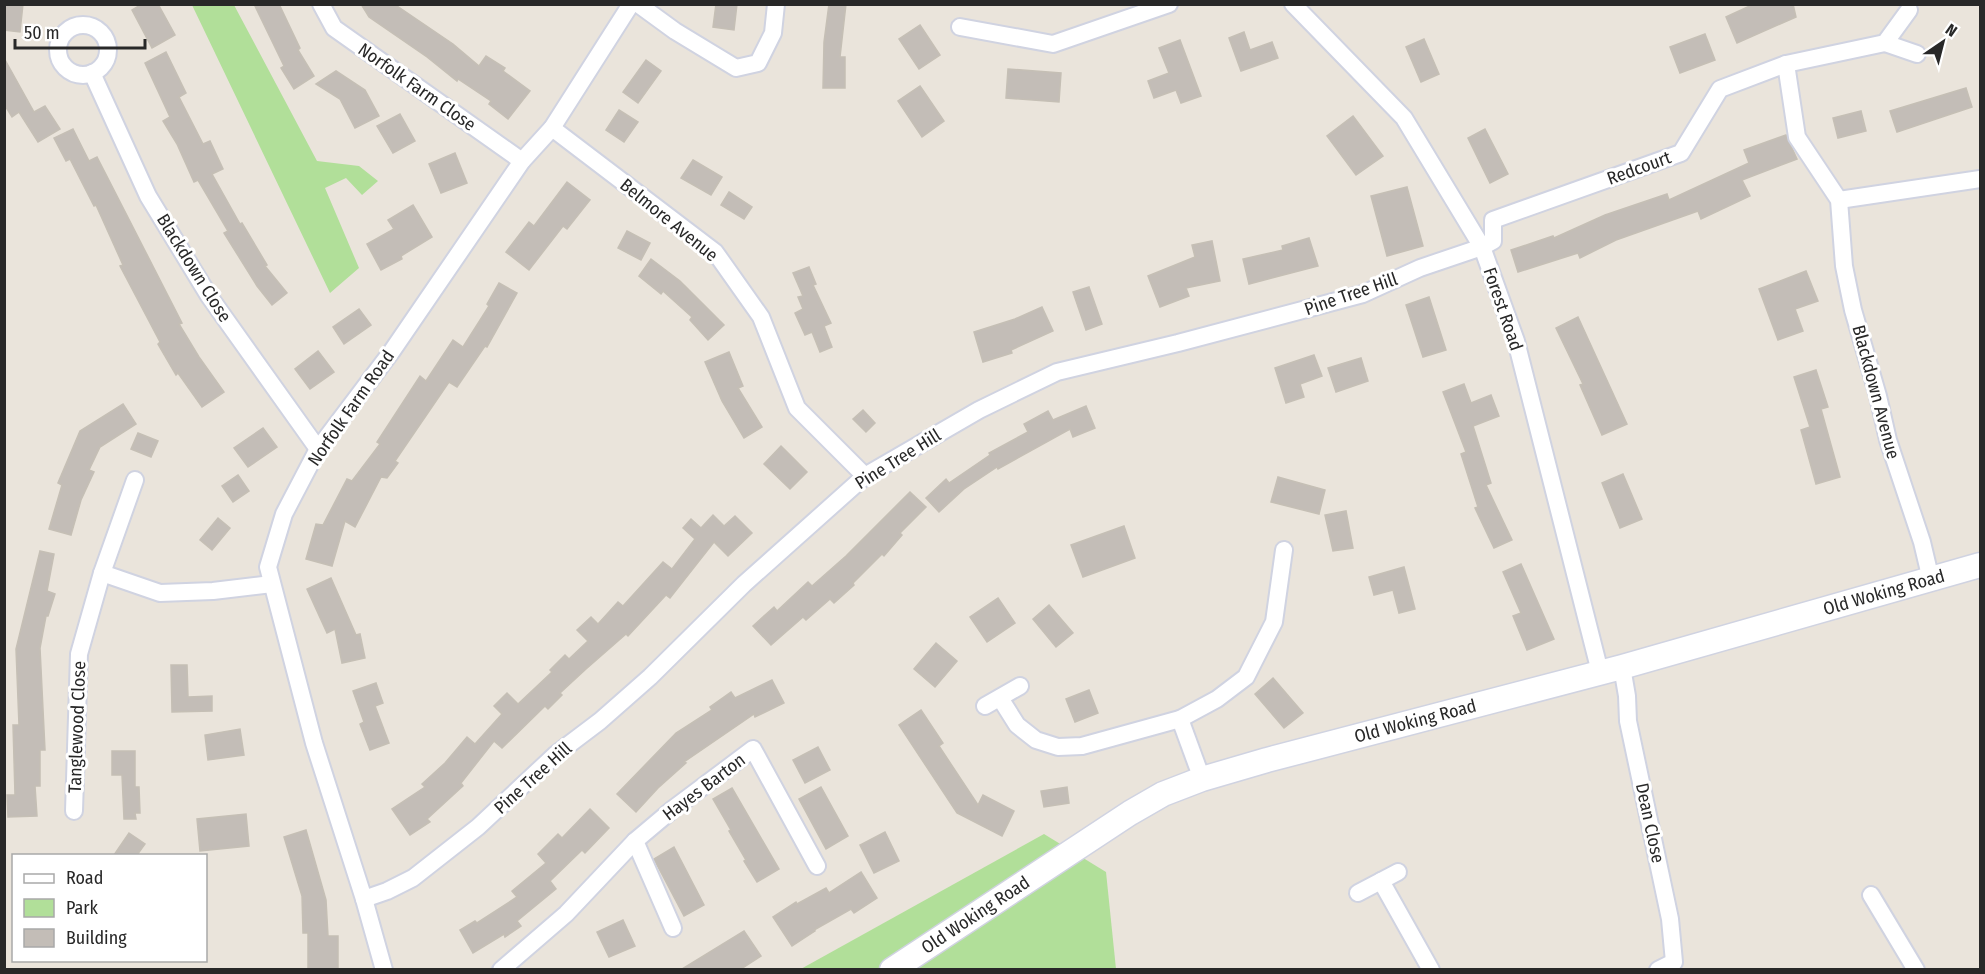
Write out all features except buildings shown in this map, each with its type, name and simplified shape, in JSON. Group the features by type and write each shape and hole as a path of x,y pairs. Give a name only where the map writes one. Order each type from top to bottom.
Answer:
{"main road":[{"name":"Old Woking Road","path":"892,969 1130,813 1163,794 1202,779 1611,670 1980,565"}],"street":[{"name":"Norfolk Farm Close","path":"321,4 334,28 522,161"},
{"name":"Norfolk Farm Road","path":"384,969 314,743 268,567 284,514 318,449 392,351 522,161 552,128 632,4"},
{"path":"638,4 675,31 736,68 758,63 773,33 776,4"},
{"path":"960,27 1053,44 1169,4"},
{"name":"Forest Road","path":"1293,4 1404,118 1482,248 1516,341 1611,670"},
{"path":"1909,10 1885,43 1917,54"},
{"name":"Redcourt","path":"1482,248 1493,241 1493,220 1681,153 1720,89 1786,64 1885,43"},
{"name":"Blackdown Avenue","path":"1786,64 1797,137 1839,200 1844,266 1853,310 1888,440 1922,542 1931,579"},
{"name":"Blackdown Close","path":"92,73 148,196 209,296 318,449"},
{"name":"Belmore Avenue","path":"552,128 715,252 760,317 797,408 865,476"},
{"path":"1839,200 1980,179"},
{"name":"Pine Tree Hill","path":"364,899 413,879 478,827 555,755 600,721 650,676 744,584 865,476 979,410 1057,372 1353,297 1420,268 1482,248"},
{"name":"Tanglewood Close","path":"74,811 80,654 102,573 135,480"},
{"path":"1020,686 993,702 1036,740 1058,747 1082,746 1180,719 1217,699 1245,677 1274,622 1284,550"},
{"path":"102,573 160,593 213,591 272,584"},
{"name":"Dean Close","path":"1611,670 1627,696 1628,721 1670,919 1674,962 1658,969"},
{"path":"1180,719 1202,779"},
{"name":"Hayes Barton","path":"501,969 566,914 636,841 753,749 818,866"},
{"path":"636,841 674,928"},
{"path":"1358,893 1398,872"},
{"path":"1381,881 1431,969"},
{"path":"1871,895 1916,969"}],"green space":[{"path":"192,5 234,5 317,161 359,166 378,181 362,195 346,178 325,188 359,268 330,293"},
{"path":"1044,834 1106,872 1116,969 799,970"}]}
